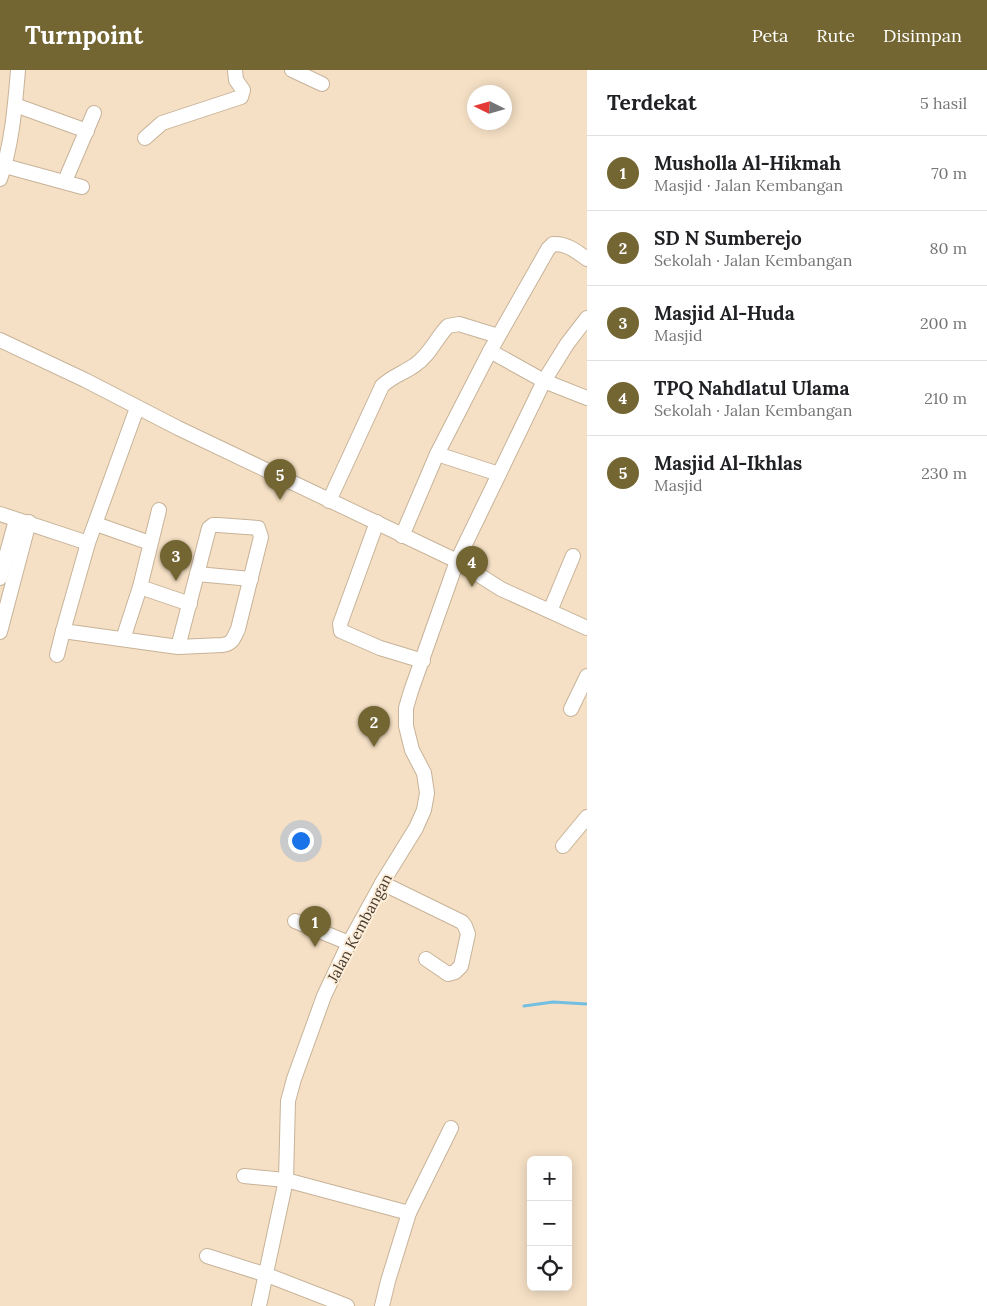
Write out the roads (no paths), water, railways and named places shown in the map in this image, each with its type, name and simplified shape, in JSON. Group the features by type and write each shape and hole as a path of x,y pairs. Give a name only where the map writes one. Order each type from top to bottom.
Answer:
{"street":[{"path":"18,70 15,105 2,172 64,181 82,187"},
{"path":"145,138 162,123 241,97 243,90 236,80 235,70"},
{"path":"292,70 322,84"},
{"path":"15,105 87,131"},
{"path":"64,181 94,113"},
{"path":"402,536 437,454 498,336 548,249 553,244 560,243 587,258"},
{"name":"Jalan Kembangan","path":"259,1306 286,1180 286,1124 290,1094 324,996 349,943 382,883 416,828 424,810 427,793 424,773 410,744 406,726 406,708 457,561 544,381 567,344 587,318"},
{"path":"328,500 382,386 398,374 416,365 448,326 459,324 498,336"},
{"path":"0,340 86,380 137,408 457,561 501,588 587,628"},
{"path":"490,351 544,381 587,398"},
{"path":"57,655 88,543 137,408"},
{"path":"437,454 500,474"},
{"path":"123,639 140,587 159,510"},
{"path":"0,514 88,543"},
{"path":"0,632 4,575 22,521"},
{"path":"377,522 340,624 341,630 380,648 423,661"},
{"path":"96,524 150,543"},
{"path":"63,631 178,647 228,644 232,641 238,629 251,579 261,537 260,531 256,527 213,525 208,531 178,647"},
{"path":"550,611 573,556"},
{"path":"197,574 251,579"},
{"path":"140,587 190,604"},
{"path":"571,709 587,676"},
{"path":"563,846 587,817"},
{"path":"382,883 462,922 466,926 468,934 461,966 455,972 448,974 426,960"},
{"path":"295,921 349,943"},
{"path":"382,1306 410,1213 450,1128"},
{"path":"244,1176 286,1180 410,1213"},
{"path":"207,1256 267,1275 347,1306"}],"waterway":[{"path":"524,1006 553,1002 587,1004"}],"place":[{"name":"Masjid Al-Ikhlas","path":"280,500"},
{"name":"Masjid Al-Huda","path":"176,581"},
{"name":"TPQ Nahdlatul Ulama","path":"472,587"},
{"name":"SD N Sumberejo","path":"374,747"},
{"name":"Musholla Al-Hikmah","path":"315,947"}]}
